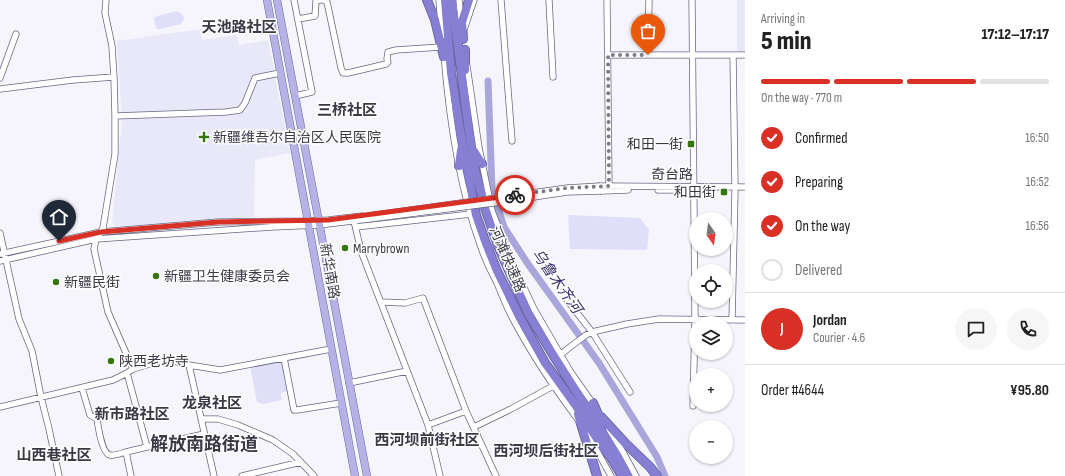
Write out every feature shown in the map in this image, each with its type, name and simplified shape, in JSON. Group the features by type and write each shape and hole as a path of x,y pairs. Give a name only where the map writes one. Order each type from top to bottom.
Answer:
{"highway":[{"path":"427,0 435,20 444,59 453,83"},
{"name":"河滩快速路","path":"445,0 453,83 476,215 497,271 519,316 545,363 576,406 622,476"},
{"name":"河滩快速路","path":"452,0 470,142 475,170 486,212 498,246 528,313 613,449 628,476"},
{"path":"463,37 462,22 469,0"},
{"path":"464,94 465,50"},
{"path":"459,166 462,137"},
{"path":"470,142 482,164"},
{"path":"593,403 613,449"},
{"path":"576,406 597,476"},
{"path":"601,417 657,476"}],"main road":[{"name":"新华南路","path":"267,0 355,476"},
{"name":"新华南路","path":"276,0 367,476"}],"street":[{"path":"106,0 105,13 112,46 114,77 115,154 103,228 96,239 94,249 108,312 133,369"},
{"path":"294,0 312,92 295,96"},
{"path":"298,19 315,16 316,1 321,0 327,2 343,73 386,64 388,62 388,52 396,50 441,47"},
{"path":"424,0 426,8 438,31"},
{"path":"439,0 444,59 455,145 465,193 481,248 512,318 553,386 582,425 611,476"},
{"path":"459,0 471,97 482,164 492,211 511,260 534,309 560,355 593,403 636,476"},
{"path":"463,37 474,0"},
{"path":"501,0 512,141"},
{"path":"549,0 554,77"},
{"path":"607,0 609,186"},
{"path":"648,55 649,0"},
{"path":"692,0 695,316"},
{"path":"0,78 16,34"},
{"path":"732,316 735,189 733,54"},
{"path":"608,55 745,54"},
{"path":"115,116 226,112 240,110 245,103 255,78 280,73"},
{"path":"0,89 73,80 114,77"},
{"name":"奇台路","path":"601,189 609,186 745,188"},
{"path":"319,223 328,220 368,217 567,188 601,189"},
{"name":"奇台路","path":"601,189 623,190 693,188"},
{"name":"奇台路","path":"735,189 745,191"},
{"path":"2,254 101,232 218,222 355,224 471,214"},
{"path":"355,224 368,217"},
{"path":"3,260 96,239 272,227 308,223"},
{"path":"355,224 362,251 428,425 440,476"},
{"path":"0,233 3,260 19,319 32,351 59,476"},
{"path":"382,302 405,302 423,298 466,411 496,476"},
{"path":"567,300 630,392"},
{"path":"560,355 589,333 659,319 689,320"},
{"path":"733,320 745,320"},
{"path":"0,407 113,380 133,369 153,363 174,361 220,370 331,349"},
{"path":"284,358 294,410 341,403"},
{"path":"189,365 214,476"},
{"path":"349,383 407,371"},
{"path":"127,373 147,446"},
{"path":"474,427 512,409 553,386"},
{"path":"82,388 90,415 97,419 102,446 107,454 110,455 126,452 204,434"},
{"path":"428,425 466,411"},
{"path":"201,419 218,420 238,425 273,440 293,454 314,476"},
{"path":"126,452 131,476"},
{"path":"242,476 300,462"}],"shaded area":[{"path":"737,0 745,0 745,52 737,53"},
{"path":"177,11 182,14 184,18 181,24 157,29 154,18"},
{"name":"新疆维吾尔自治区人民医院","path":"201,29 202,40 237,35 239,45 268,40 290,153 255,160 254,217 116,227 112,222 122,120 117,41"},
{"path":"568,215 640,218 649,230 647,250 570,249"},
{"path":"277,361 283,364 289,391 281,393 282,400 263,404 257,402 250,366"}],"waterway":[{"name":"乌鲁木齐河","path":"488,81 492,190 504,227 528,264 599,363 657,457 665,476"}],"way so far":[{"path":"515,195 576,187 609,186 608,55 648,55"}],"place":[{"name":"新疆维吾尔自治区人民医院","path":"204,137"},
{"name":"和田一街","path":"691,144"},
{"name":"和田街","path":"724,192"},
{"name":"Marrybrown","path":"345,248"},
{"name":"新疆卫生健康委员会","path":"156,276"},
{"name":"新疆民街","path":"56,282"},
{"name":"陕西老坊寺","path":"111,361"}],"district":[{"name":"天池路社区","path":"239,27"},
{"name":"三桥社区","path":"347,110"},
{"name":"龙泉社区","path":"212,403"},
{"name":"新市路社区","path":"132,414"},
{"name":"西河坝前街社区","path":"427,440"},
{"name":"解放南路街道","path":"204,444"},
{"name":"西河坝后街社区","path":"546,451"},
{"name":"山西巷社区","path":"54,455"}],"route":[{"path":"59,241 101,232 218,222 308,221 368,216 515,195"}]}
